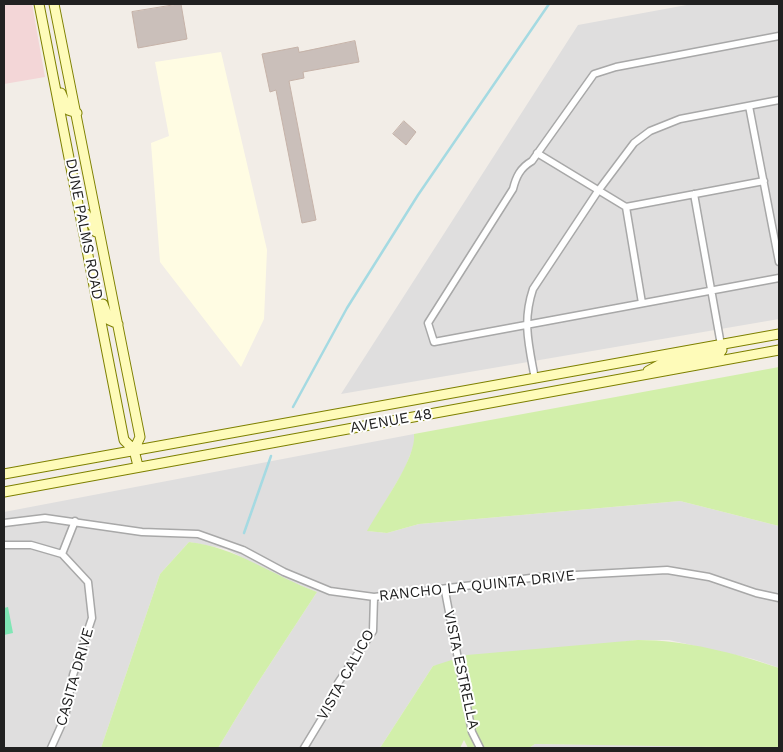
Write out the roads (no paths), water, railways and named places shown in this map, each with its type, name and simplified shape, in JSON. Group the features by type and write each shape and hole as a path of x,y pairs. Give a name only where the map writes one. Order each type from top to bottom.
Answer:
{"main road":[{"name":"DUNE PALMS ROAD","path":"39,4 124,440 134,450 138,466"},
{"name":"DUNE PALMS ROAD","path":"54,4 140,437 134,450"},
{"path":"54,79 68,110 76,113"},
{"path":"80,213 90,217 104,251"},
{"path":"95,284 109,320 118,324"},
{"name":"AVENUE 48","path":"4,474 779,334"},
{"path":"637,376 659,365 719,354 722,350 721,345"},
{"name":"AVENUE 48","path":"4,492 779,350"},
{"path":"535,379 538,394"}],"street":[{"path":"779,36 616,67 594,74 532,161 524,166 513,189 428,323 434,342 779,278"},
{"path":"535,379 525,324 527,308 533,290 598,192 634,143 650,130 680,118 779,100"},
{"path":"750,106 779,262"},
{"path":"537,153 598,192 626,207 764,181"},
{"path":"694,194 721,345"},
{"path":"626,207 642,303"},
{"name":"RANCHO LA QUINTA DRIVE","path":"4,523 45,518 142,532 198,534 243,550 284,572 330,591 374,597 444,591 539,577 667,570 709,577 756,594 779,598"},
{"path":"4,545 31,545 62,554 75,522"},
{"name":"CASITA DRIVE","path":"52,748 65,717 73,675 92,618 88,582 62,554"},
{"name":"VISTA ESTRELLA","path":"444,591 472,732 480,748"},
{"name":"VISTA CALICO","path":"304,748 324,714 338,683 373,632 374,597"}],"waterway":[{"path":"293,407 347,308 418,195 549,4"},
{"path":"244,533 271,456"}]}
